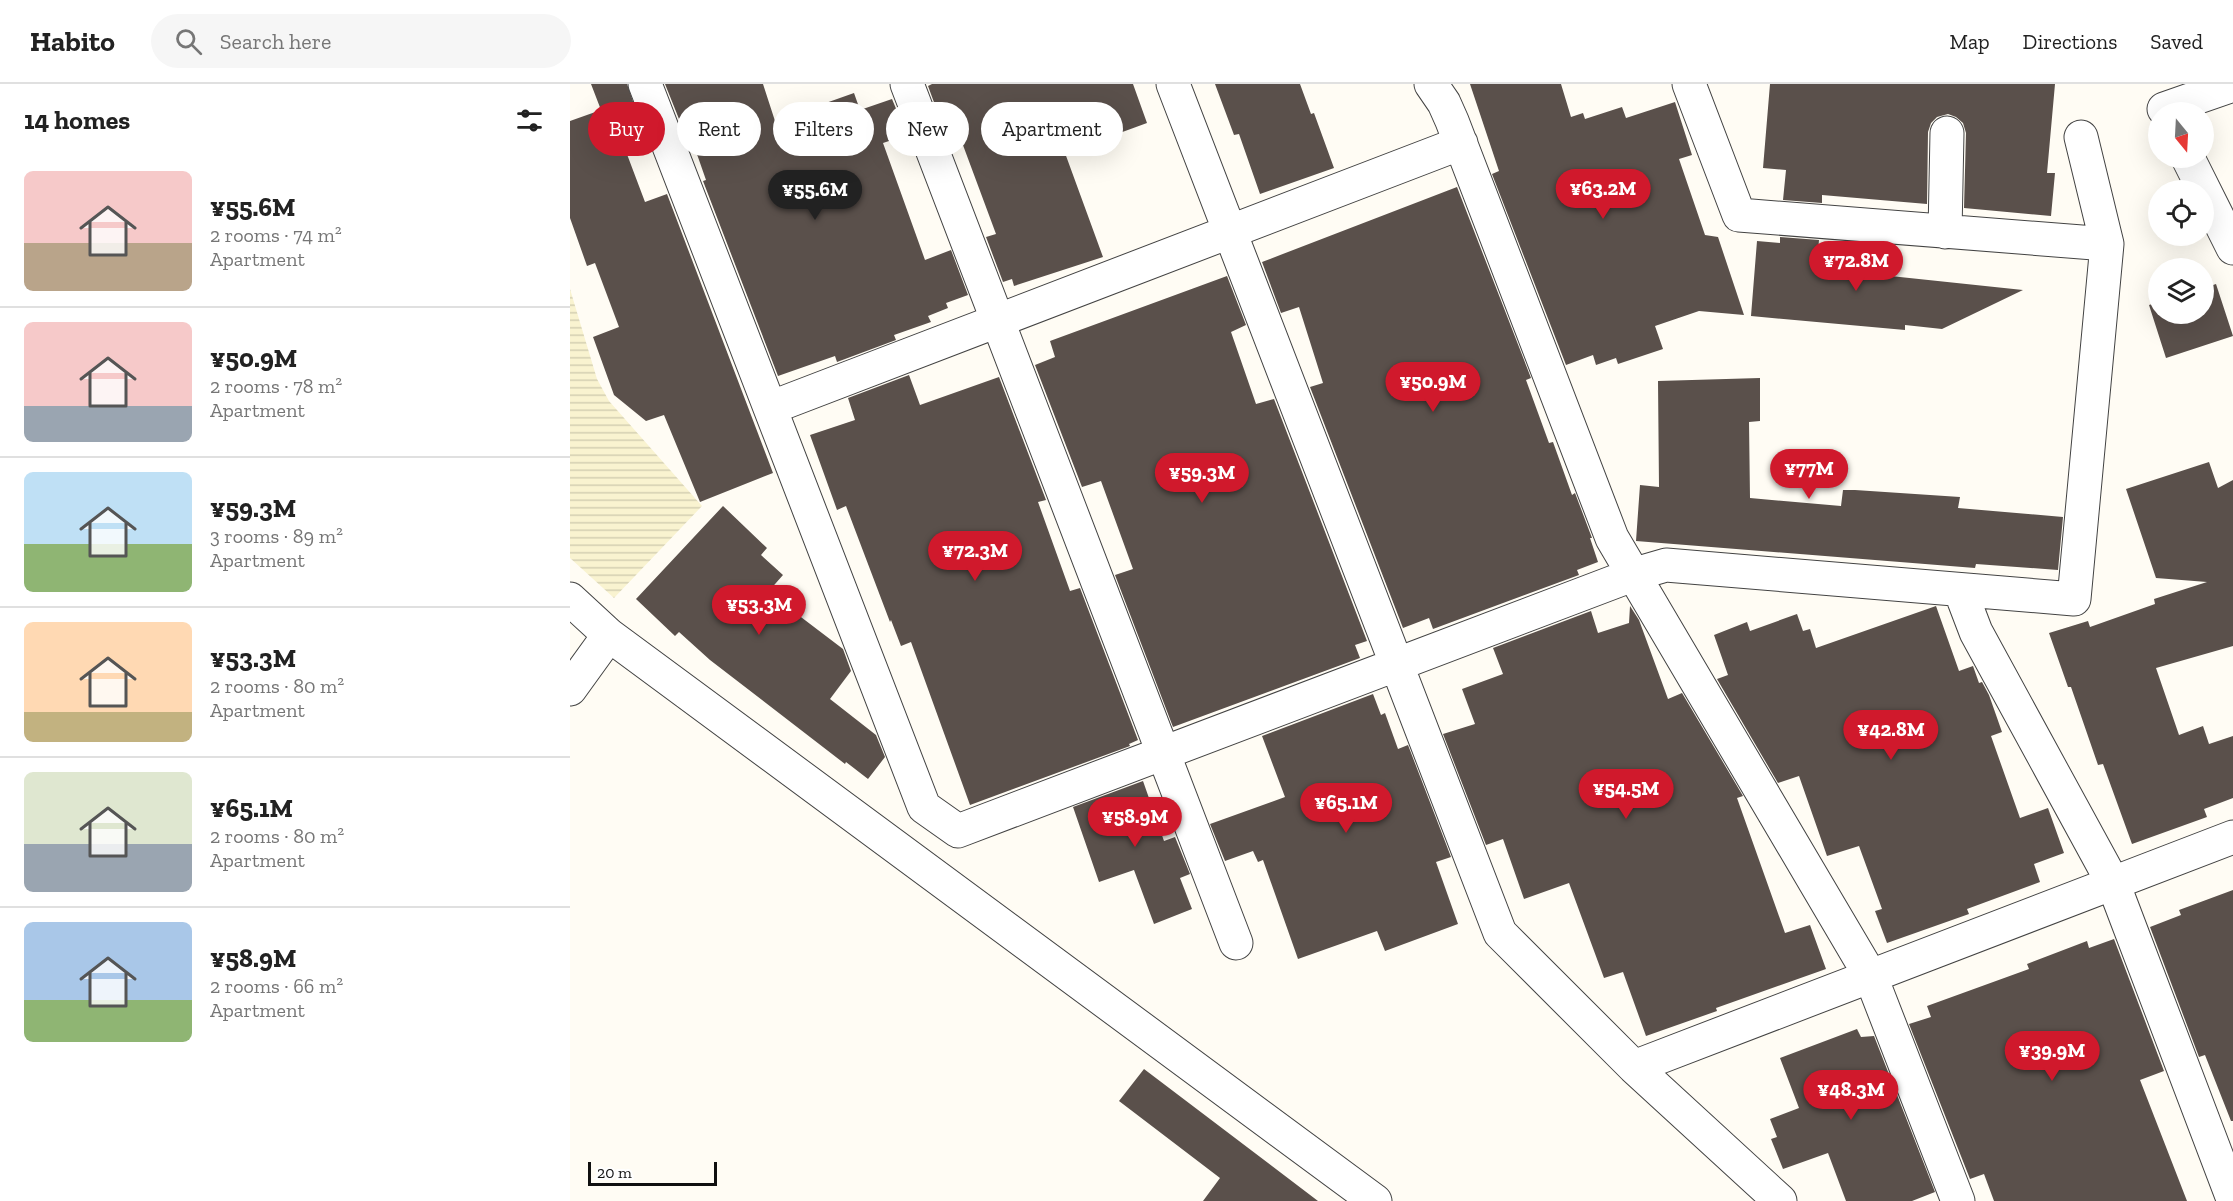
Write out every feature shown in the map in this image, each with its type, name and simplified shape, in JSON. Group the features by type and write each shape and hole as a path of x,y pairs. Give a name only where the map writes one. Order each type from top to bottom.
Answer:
{"street":[{"path":"645,84 924,807 958,831 1635,574 1666,565 2074,599 2107,244 2081,137"},
{"path":"907,84 1236,942"},
{"path":"1173,84 1500,933 1634,1067 1780,1201"},
{"path":"1431,84 1444,103 1461,143 1612,538 1871,977 1958,1201"},
{"path":"1689,84 1739,215 2107,244"},
{"path":"2160,102 2233,86"},
{"path":"1945,232 1947,133"},
{"path":"770,408 1461,143"},
{"path":"2193,168 2233,248"},
{"path":"1960,590 1976,632 2113,883 2233,1199"},
{"path":"570,598 609,635 1375,1201"},
{"path":"570,689 609,635"},
{"path":"1634,1067 2233,837"}],"shaded area":[{"path":"570,289 597,379 609,401 702,506 614,598 570,558"}],"building":[{"path":"591,84 627,84 633,102 598,102"},
{"path":"665,84 763,84 773,115 773,156 874,156 874,105 892,99 893,102 886,102 886,142 883,143 925,260 951,250 968,295 946,303 948,308 928,316 931,322 894,335 896,340 837,362 835,356 778,376 703,181 706,180 698,156 761,156 761,102 677,102 677,114"},
{"path":"932,84 1133,84 1147,123 1123,132 1123,102 981,102 981,156 1066,156 1103,257 1014,286 1012,279 1003,282 986,237 996,234 967,156 969,156 969,102 934,102 928,86"},
{"path":"1215,84 1300,84 1311,114 1314,113 1334,168 1260,194 1239,134 1234,135"},
{"path":"1470,84 1561,84 1571,117 1583,113 1585,119 1622,107 1626,118 1675,102 1692,155 1679,159 1705,235 1718,237 1744,315 1699,311 1655,326 1663,349 1618,364 1616,358 1596,365 1593,355 1566,365 1492,174 1499,171"},
{"path":"1770,84 2055,84 2047,173 2055,173 2051,216 1964,208 1966,133 1963,123 1948,114 1937,117 1931,123 1928,132 1927,204 1822,195 1822,203 1783,200 1786,170 1763,168"},
{"path":"854,93 857,102 829,102"},
{"path":"588,115 588,156 628,156 645,202 667,194 773,473 700,502 664,415 646,421 614,395 593,337 619,327 595,263 587,266 570,218 570,121"},
{"path":"1457,187 1531,378 1526,380 1549,443 1553,442 1572,495 1575,493 1592,538 1590,538 1598,562 1577,570 1579,575 1433,629 1429,618 1403,628 1310,387 1323,383 1299,307 1281,313 1262,262"},
{"path":"1780,237 1819,240 1817,262 1862,268 1862,273 2023,290 1942,329 1905,325 1905,330 1751,316 1757,241 1780,243"},
{"path":"1227,276 1246,325 1231,332 1256,404 1274,399 1367,641 1355,645 1360,658 1173,727 1115,575 1133,569 1101,481 1082,487 1035,365 1055,357 1050,341"},
{"path":"2216,284 2233,336 2166,358 2155,324 2214,324 2214,285"},
{"path":"909,375 920,405 999,377 1046,500 1038,502 1070,591 1080,588 1138,740 1129,744 1130,746 970,805 911,642 901,646 846,506 837,510 810,435 855,420 848,398"},
{"path":"1760,378 1760,421 1749,422 1750,498 1841,506 1843,490 1855,490 1960,497 1958,508 2063,517 2058,570 1976,564 1975,568 1636,541 1640,485 1659,487 1658,381"},
{"path":"2209,462 2218,488 2233,480 2233,646 2156,668 2179,735 2203,726 2209,744 2233,736 2233,798 2204,809 2207,817 2132,844 2103,764 2098,765 2071,687 2068,687 2049,633 2088,621 2090,627 2155,604 2154,599 2207,582 2156,578 2126,489"},
{"path":"723,506 767,548 761,555 783,575 768,592 843,649 851,671 830,699 876,735 885,757 868,779 846,762 845,764 710,660 679,632 675,636 636,599"},
{"path":"1630,606 1639,620 1668,699 1682,693 1743,796 1737,798 1785,933 1810,925 1826,969 1716,1008 1717,1011 1646,1036 1623,972 1604,978 1569,883 1524,899 1503,839 1486,845 1443,734 1475,724 1462,689 1503,674 1493,648 1591,611 1598,633 1629,623"},
{"path":"1936,606 1959,671 1973,666 1979,683 1982,682 1989,695 2002,732 1991,736 2020,818 2048,808 2064,853 2034,864 2040,882 1967,909 1969,914 1887,943 1875,911 1882,909 1859,846 1827,856 1799,776 1778,783 1717,679 1728,675 1714,635 1747,622 1750,631 1797,614 1803,631 1810,629 1816,648"},
{"path":"1373,694 1381,715 1385,713 1398,749 1408,745 1451,857 1436,862 1458,924 1385,951 1377,931 1298,959 1263,860 1258,862 1253,851 1225,861 1210,824 1285,797 1262,736"},
{"path":"1143,781 1164,841 1175,837 1190,874 1180,878 1192,909 1154,924 1134,870 1099,882 1073,807"},
{"path":"2233,890 2233,1121 2231,1121 2205,1055 2199,1057 2150,927 2181,915 2179,910"},
{"path":"2114,939 2164,1071 2140,1080 2187,1201 1994,1201 1984,1174 1970,1179 1909,1024 1931,1017 1927,1006 2029,969 2027,964 2087,941 2089,948"},
{"path":"1857,1029 1861,1037 1874,1036 1935,1192 1912,1201 1846,1201 1828,1153 1783,1169 1771,1139 1777,1137 1770,1119 1799,1108 1780,1058"},
{"path":"1144,1069 1318,1201 1203,1201 1220,1178 1119,1101"}]}
